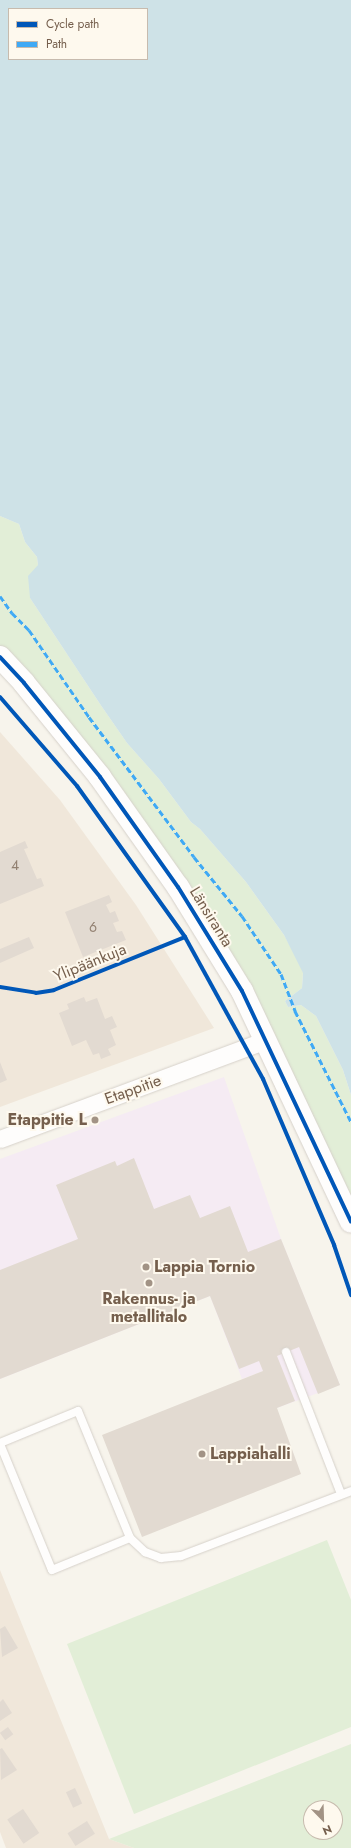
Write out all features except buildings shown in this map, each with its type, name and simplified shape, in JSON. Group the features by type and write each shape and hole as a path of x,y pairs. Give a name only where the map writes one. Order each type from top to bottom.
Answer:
{"street":[{"name":"Länsiranta","path":"0,657 24,683 100,777 178,887 242,990 351,1222"},
{"name":"Etappitie","path":"0,1140 266,1040"}],"lane":[{"path":"286,1352 341,1494"},
{"path":"130,1538 52,1570 0,1443 78,1411 130,1538 145,1552 161,1558 181,1556 351,1491"}],"shaded area":[{"path":"0,0 351,0 351,1095 343,1070 316,1016 301,1005 288,1007 285,1001 302,988 303,973 284,935 246,882 200,829 191,822 159,779 127,743 30,598 28,576 38,565 37,557 25,542 19,524 0,516"},
{"path":"0,732 60,800 136,905 214,1028 0,1107"},
{"name":"Lappia Tornio","path":"224,1077 281,1239 340,1385 277,1408 263,1371 242,1379 210,1296 0,1379 0,1159"},
{"path":"0,1570 109,1839 134,1848 6,1848 0,1832"}],"green space":[{"path":"0,516 19,524 25,542 37,557 38,565 30,598 100,704 127,743 159,779 191,822 200,829 246,882 284,935 299,962 303,972 302,988 285,1001 288,1007 301,1005 316,1016 343,1070 351,1095 351,1206 247,989 0,649"},
{"path":"327,1540 351,1600 351,1727 134,1814 67,1644"},
{"path":"351,1744 351,1848 134,1848 109,1839"}],"marked path":[{"path":"0,596 12,613 29,630 89,717 194,857 242,916 281,974 295,1011 351,1122"}],"cycle path":[{"path":"0,657 24,683 100,777 178,887 242,991 351,1222"},
{"path":"0,697 77,786 185,937 263,1079 334,1245 351,1295"},
{"name":"Ylipäänkuja","path":"0,987 36,993 54,990 185,937"}],"place":[{"name":"Etappitie L","path":"95,1120"},
{"name":"Lappia Tornio","path":"146,1267"},
{"name":"Rakennus- ja metallitalo","path":"149,1283"},
{"name":"Lappiahalli","path":"202,1454"}]}
